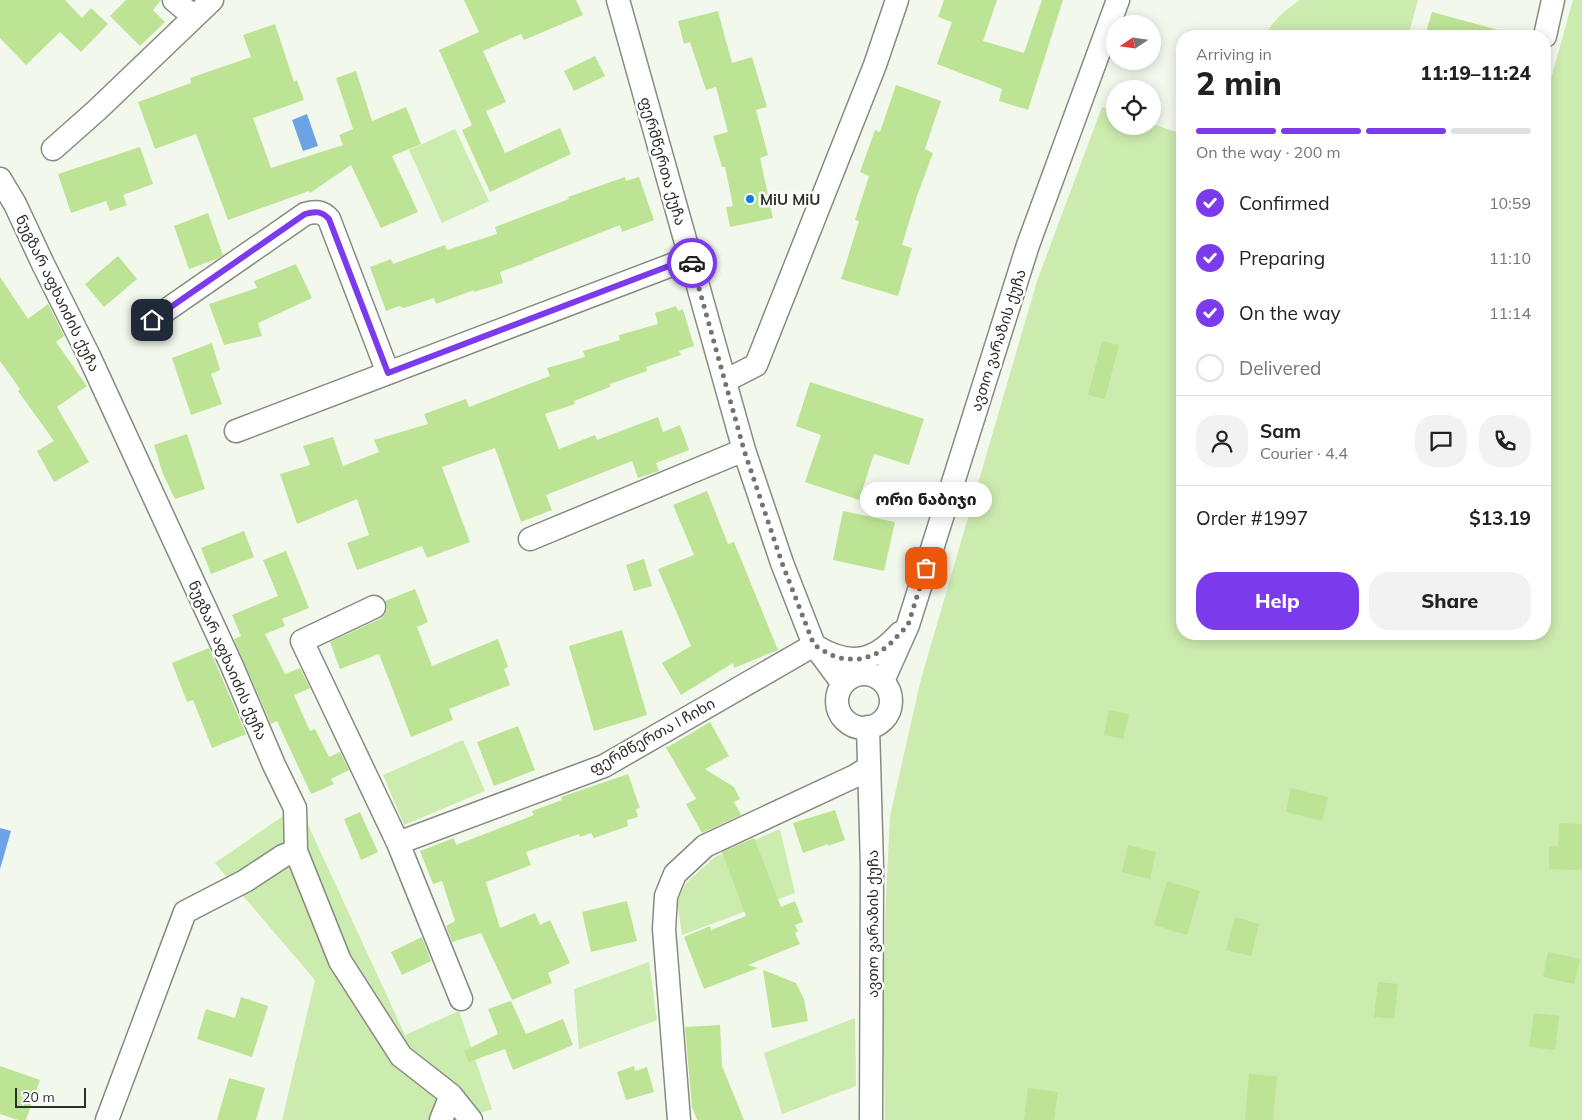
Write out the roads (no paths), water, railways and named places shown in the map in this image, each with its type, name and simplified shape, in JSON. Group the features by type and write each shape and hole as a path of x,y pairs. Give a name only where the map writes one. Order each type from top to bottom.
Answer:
{"street":[{"path":"174,0 194,17"},
{"path":"53,149 97,110 212,0"},
{"name":"ფერმწერთა ქუჩა","path":"618,0 744,450 782,563 814,645 843,684"},
{"path":"725,381 756,365 875,65 897,0"},
{"name":"ავთო ვარაზის ქუჩა","path":"882,681 908,625 1028,245 1118,0"},
{"path":"1546,30 1554,0"},
{"name":"ნუგზარ აფხაიძის ქუჩა","path":"0,179 15,204 97,373 295,808 296,851 340,961 401,1056 451,1095 471,1120"},
{"path":"152,320 305,214 317,211 329,219 388,373"},
{"path":"236,431 690,258"},
{"path":"530,539 744,450"},
{"path":"374,608 302,641 398,843 462,999"},
{"path":"814,645 831,655 844,659 860,659 874,655 888,646 908,625"},
{"name":"ფერმწერთა I ჩიხი","path":"398,843 604,766 814,645"},
{"path":"866,674 875,676 882,681 891,697 887,715 880,722 868,728 858,727 850,723 839,711 839,692 843,684 850,678 866,674"},
{"name":"ავთო ვარაზის ქუჩა","path":"868,728 872,867 871,1120"},
{"path":"679,1120 664,929 666,896 675,874 705,846 855,776 868,768"},
{"path":"107,1120 185,912 245,881 283,856 296,851"},
{"path":"441,1120 451,1095"}],"water":[{"path":"307,114 318,146 303,151 292,120"},
{"path":"0,828 11,831 0,869"}],"place":[{"name":"MiU MiU","path":"750,199"},
{"name":"ორი ნაბიჯი","path":"926,568"}]}
